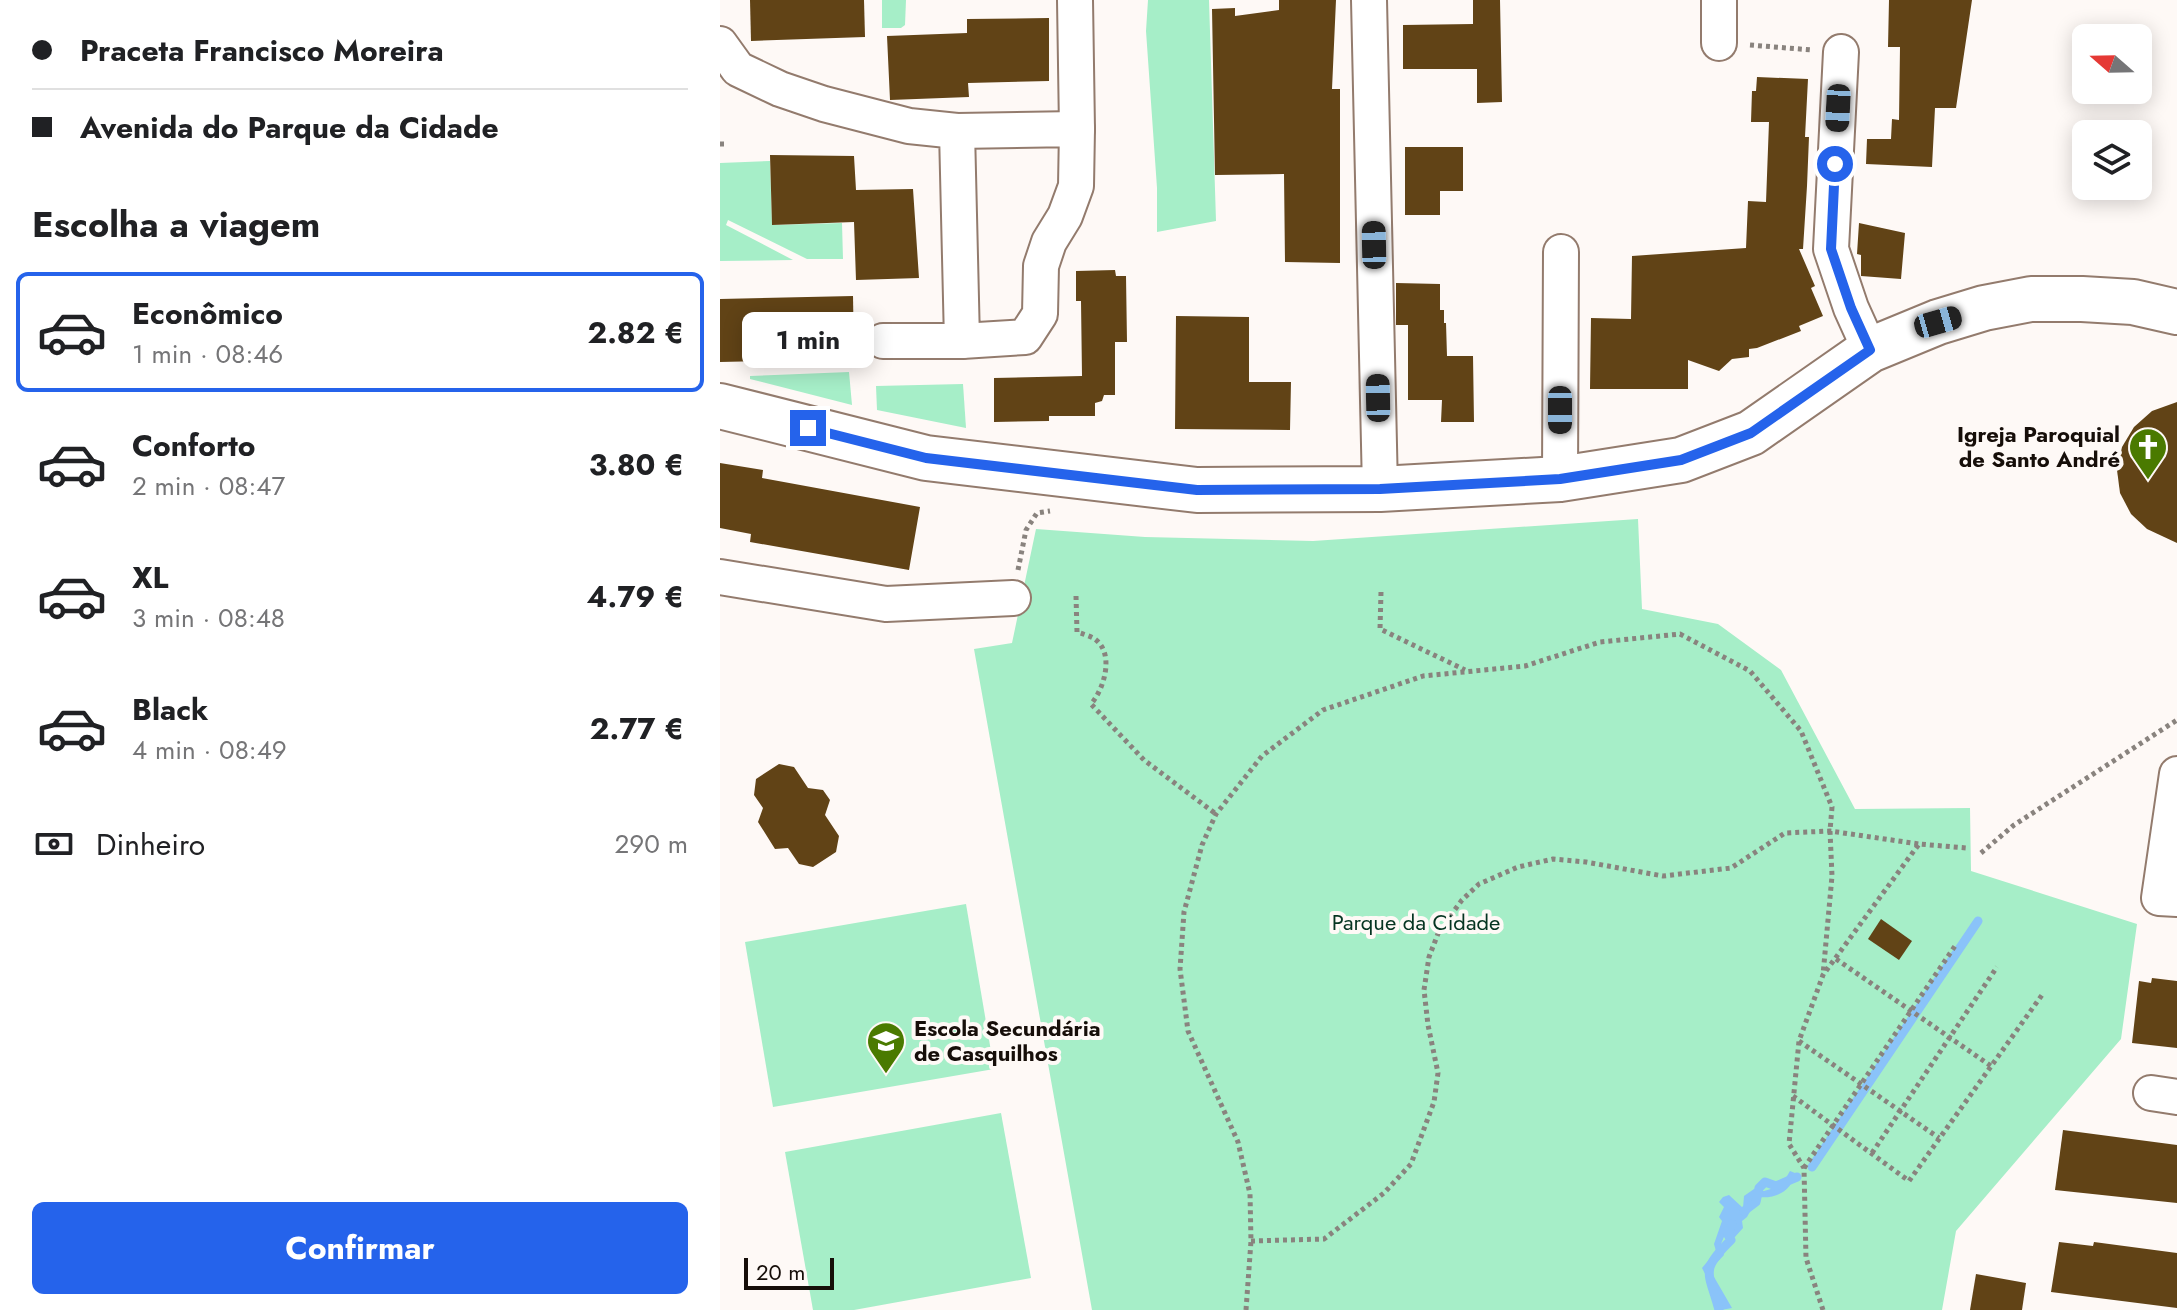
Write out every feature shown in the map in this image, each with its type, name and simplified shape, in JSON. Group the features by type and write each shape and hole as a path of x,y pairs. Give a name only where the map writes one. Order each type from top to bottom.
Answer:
{"street":[{"path":"883,341 1025,337 1040,314 1041,266 1076,186 1075,0"},
{"path":"1369,0 1380,489"},
{"path":"1719,0 1719,43"},
{"path":"720,44 738,69 780,89 909,126 957,131 1077,129"},
{"path":"1841,52 1831,249 1851,308 1870,350"},
{"path":"957,131 962,341"},
{"path":"1560,479 1561,252"},
{"path":"720,406 926,458 1197,490 1380,489 1560,479 1681,460 1751,433 1870,350 1938,322 1984,308 2031,299 2082,299 2133,302 2177,312"},
{"path":"720,577 886,604 1013,598"},
{"path":"2177,774 2159,898 2177,899"}],"path":[{"path":"1719,43 1841,52"},
{"path":"1381,592 1380,629 1468,672"},
{"path":"1076,596 1077,632 1097,640 1106,670 1100,694 1091,704 1144,760 1216,814"},
{"path":"1246,1310 1251,1241 1250,1194 1238,1142 1188,1031 1180,969 1184,912 1202,845 1216,814 1262,756 1323,710 1423,676 1525,666 1600,642 1680,634 1750,671 1801,731 1832,807 1832,876 1823,975 1799,1041 1789,1144 1804,1168 1806,1258 1823,1310"},
{"path":"1981,853 2014,825 2177,720"},
{"path":"1251,1241 1324,1239 1384,1193 1411,1164 1434,1102 1438,1073 1424,990 1429,957 1439,931 1462,900 1479,884 1518,867 1553,859 1663,876 1731,868 1785,833 1830,831 1967,848"},
{"path":"1823,975 1919,844"},
{"path":"1804,1168 1955,946"},
{"path":"1836,959 1991,1066"},
{"path":"1872,1153 1997,967"},
{"path":"1792,1095 1909,1181 2042,995"},
{"path":"1799,1041 1939,1138"}],"green space":[{"path":"882,0 906,0 905,25 901,28 882,28"},
{"path":"1148,0 1209,0 1216,221 1157,232 1157,188 1146,31"},
{"path":"770,161 772,225 842,223 843,259 807,259 728,220 726,225 793,260 720,261 720,163"},
{"path":"849,372 852,405 750,379 750,376"},
{"path":"963,384 966,428 877,410 876,386"},
{"name":"Parque da Cidade","path":"1638,519 1642,609 1718,624 1781,670 1855,809 1970,808 1971,871 2137,924 2121,1039 1956,1231 1942,1310 1092,1310 974,649 1012,643 1036,529 1145,537 1313,541"},
{"path":"966,904 994,1069 773,1107 745,942"},
{"path":"1001,1113 1031,1278 854,1310 813,1310 785,1152"}],"water":[{"path":"1790,1171 1795,1173 1787,1189 1771,1197 1758,1197 1742,1221 1743,1228 1734,1238 1726,1232 1721,1244 1724,1255 1710,1270 1732,1308 1721,1310 1722,1306 1702,1268 1716,1251 1714,1244 1724,1207 1719,1202 1729,1195 1743,1208 1744,1196 1754,1189 1764,1191 1781,1186"}],"building":[{"path":"750,0 864,0 865,37 751,41"},
{"path":"1279,0 1336,0 1332,89 1340,89 1340,263 1285,262 1284,174 1215,175 1212,9 1235,8 1235,16 1279,10"},
{"path":"1473,0 1500,0 1502,102 1477,103 1477,69 1403,69 1403,25 1473,24"},
{"path":"1889,0 1972,0 1956,108 1935,108 1932,167 1866,164 1867,139 1891,139 1892,119 1899,120 1900,47 1888,47"},
{"path":"1049,18 1049,81 968,83 969,97 890,100 887,36 967,33 967,19"},
{"path":"1757,77 1808,79 1805,137 1809,137 1807,186 1803,249 1799,249 1815,286 1811,288 1823,316 1799,326 1801,331 1749,349 1749,357 1732,359 1719,371 1688,360 1688,389 1590,389 1591,318 1631,319 1632,256 1746,248 1748,201 1766,202 1769,122 1751,122 1752,91 1756,91"},
{"path":"1405,147 1463,147 1463,191 1440,191 1440,215 1405,215"},
{"path":"770,155 854,156 856,190 913,189 919,278 856,280 854,222 772,225"},
{"path":"1859,223 1905,233 1901,279 1861,276 1861,255 1857,254"},
{"path":"1115,270 1116,276 1126,276 1127,342 1115,342 1115,395 1104,395 1102,401 1095,403 1095,416 1049,416 1049,421 994,422 994,378 1082,376 1081,301 1076,301 1076,271"},
{"path":"1396,283 1440,284 1440,310 1444,310 1446,323 1447,356 1473,356 1474,422 1441,422 1442,400 1408,400 1408,325 1396,325"},
{"path":"853,296 854,359 720,362 720,299"},
{"path":"1176,316 1249,317 1249,382 1291,382 1290,430 1175,429"},
{"name":"Igreja Paroquial de Santo André","path":"2177,402 2177,543 2147,529 2131,514 2120,493 2117,470 2122,447 2134,427 2152,411"},
{"path":"720,463 763,470 762,478 920,507 909,570 750,542 751,534 720,528"},
{"path":"779,764 794,767 808,788 823,790 830,800 825,815 839,836 836,852 813,867 799,864 788,848 775,849 758,822 763,808 754,795 756,779"},
{"path":"1881,919 1912,941 1899,960 1868,939"},
{"path":"2152,978 2177,981 2177,1048 2132,1043 2139,981 2151,983"},
{"path":"2063,1130 2177,1145 2177,1203 2055,1190"},
{"path":"2059,1242 2093,1246 2094,1242 2177,1253 2177,1308 2051,1292"},
{"path":"1976,1274 2026,1283 2022,1310 1970,1310"}],"waterway":[{"path":"1812,1167 1978,921"},
{"path":"1744,1211 1756,1202 1759,1188 1765,1182 1776,1186 1797,1177"},
{"path":"1719,1310 1709,1272 1714,1259 1731,1240 1728,1235 1732,1224"}],"place":[{"name":"Igreja Paroquial de Santo André","path":"2148,481"},
{"name":"Escola Secundária de Casquilhos","path":"886,1075"}],"route":[{"path":"808,428 926,458 1197,490 1380,489 1560,479 1681,460 1751,433 1870,350 1851,308 1831,249 1835,164"}]}
